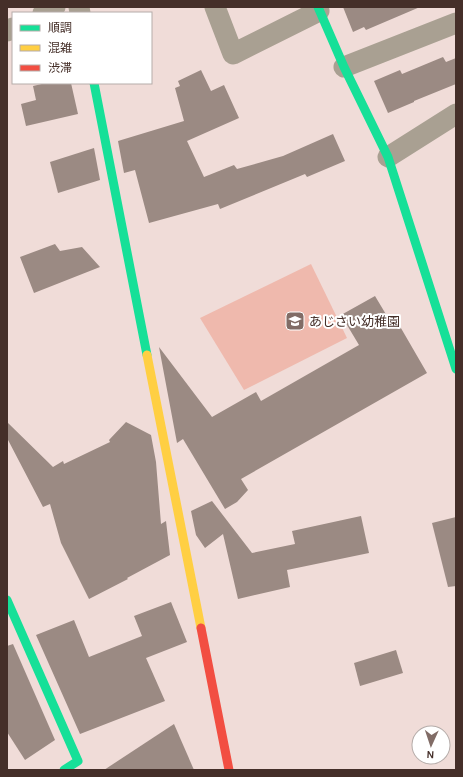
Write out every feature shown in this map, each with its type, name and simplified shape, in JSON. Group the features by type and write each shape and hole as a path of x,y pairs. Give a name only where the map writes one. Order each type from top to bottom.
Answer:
{"street":[{"path":"45,12 55,7"},
{"path":"215,7 233,54 318,9 344,67 388,157 456,369"},
{"path":"344,67 456,23"},
{"path":"94,84 229,770"},
{"path":"388,157 456,114"},
{"path":"7,600 78,761 64,770"}],"shaded area":[{"path":"311,264 347,338 244,390 200,318"}],"building":[{"path":"343,7 420,7 366,30 364,27 353,32"},
{"path":"443,57 446,62 456,58 456,84 388,113 374,81 400,70 402,74"},
{"path":"201,70 211,91 224,85 239,118 187,141 204,177 234,165 237,169 283,156 333,134 345,161 307,177 305,174 220,209 218,204 149,223 135,170 124,173 118,141 184,121 175,88 180,86 178,81"},
{"path":"42,84 71,84 78,114 26,126 21,104 36,100 33,86"},
{"path":"94,148 100,180 58,193 50,162"},
{"path":"55,244 60,251 82,247 100,267 34,293 20,257"},
{"path":"375,296 393,326 398,323 427,373 241,479 248,490 237,502 225,509 183,439 177,443 159,347 212,417 256,392 261,401 359,345 341,315"},
{"path":"7,422 53,467 63,461 64,464 110,442 109,440 126,422 151,435 156,462 161,524 166,521 170,555 89,599 61,543 50,504 43,507 7,438"},
{"path":"212,501 252,553 295,544 292,531 361,516 369,553 287,570 290,587 238,599 223,534 205,548 196,535 191,511"},
{"path":"456,517 456,586 448,587 432,523"},
{"path":"171,602 187,642 146,658 165,701 80,734 36,635 74,620 89,657 142,636 134,616"},
{"path":"13,644 55,740 25,760 7,732 7,646"},
{"path":"396,650 403,673 360,686 354,663"},
{"path":"174,724 194,770 104,770"}],"traffic: fast":[{"path":"318,7 344,67 388,157 456,369"},
{"path":"94,84 147,355"},
{"path":"7,600 78,761 64,770"}],"traffic: slow":[{"path":"147,355 201,628"}],"traffic: jam":[{"path":"201,628 229,770"}],"place":[{"name":"あじさい幼稚園","path":"295,321"}]}
